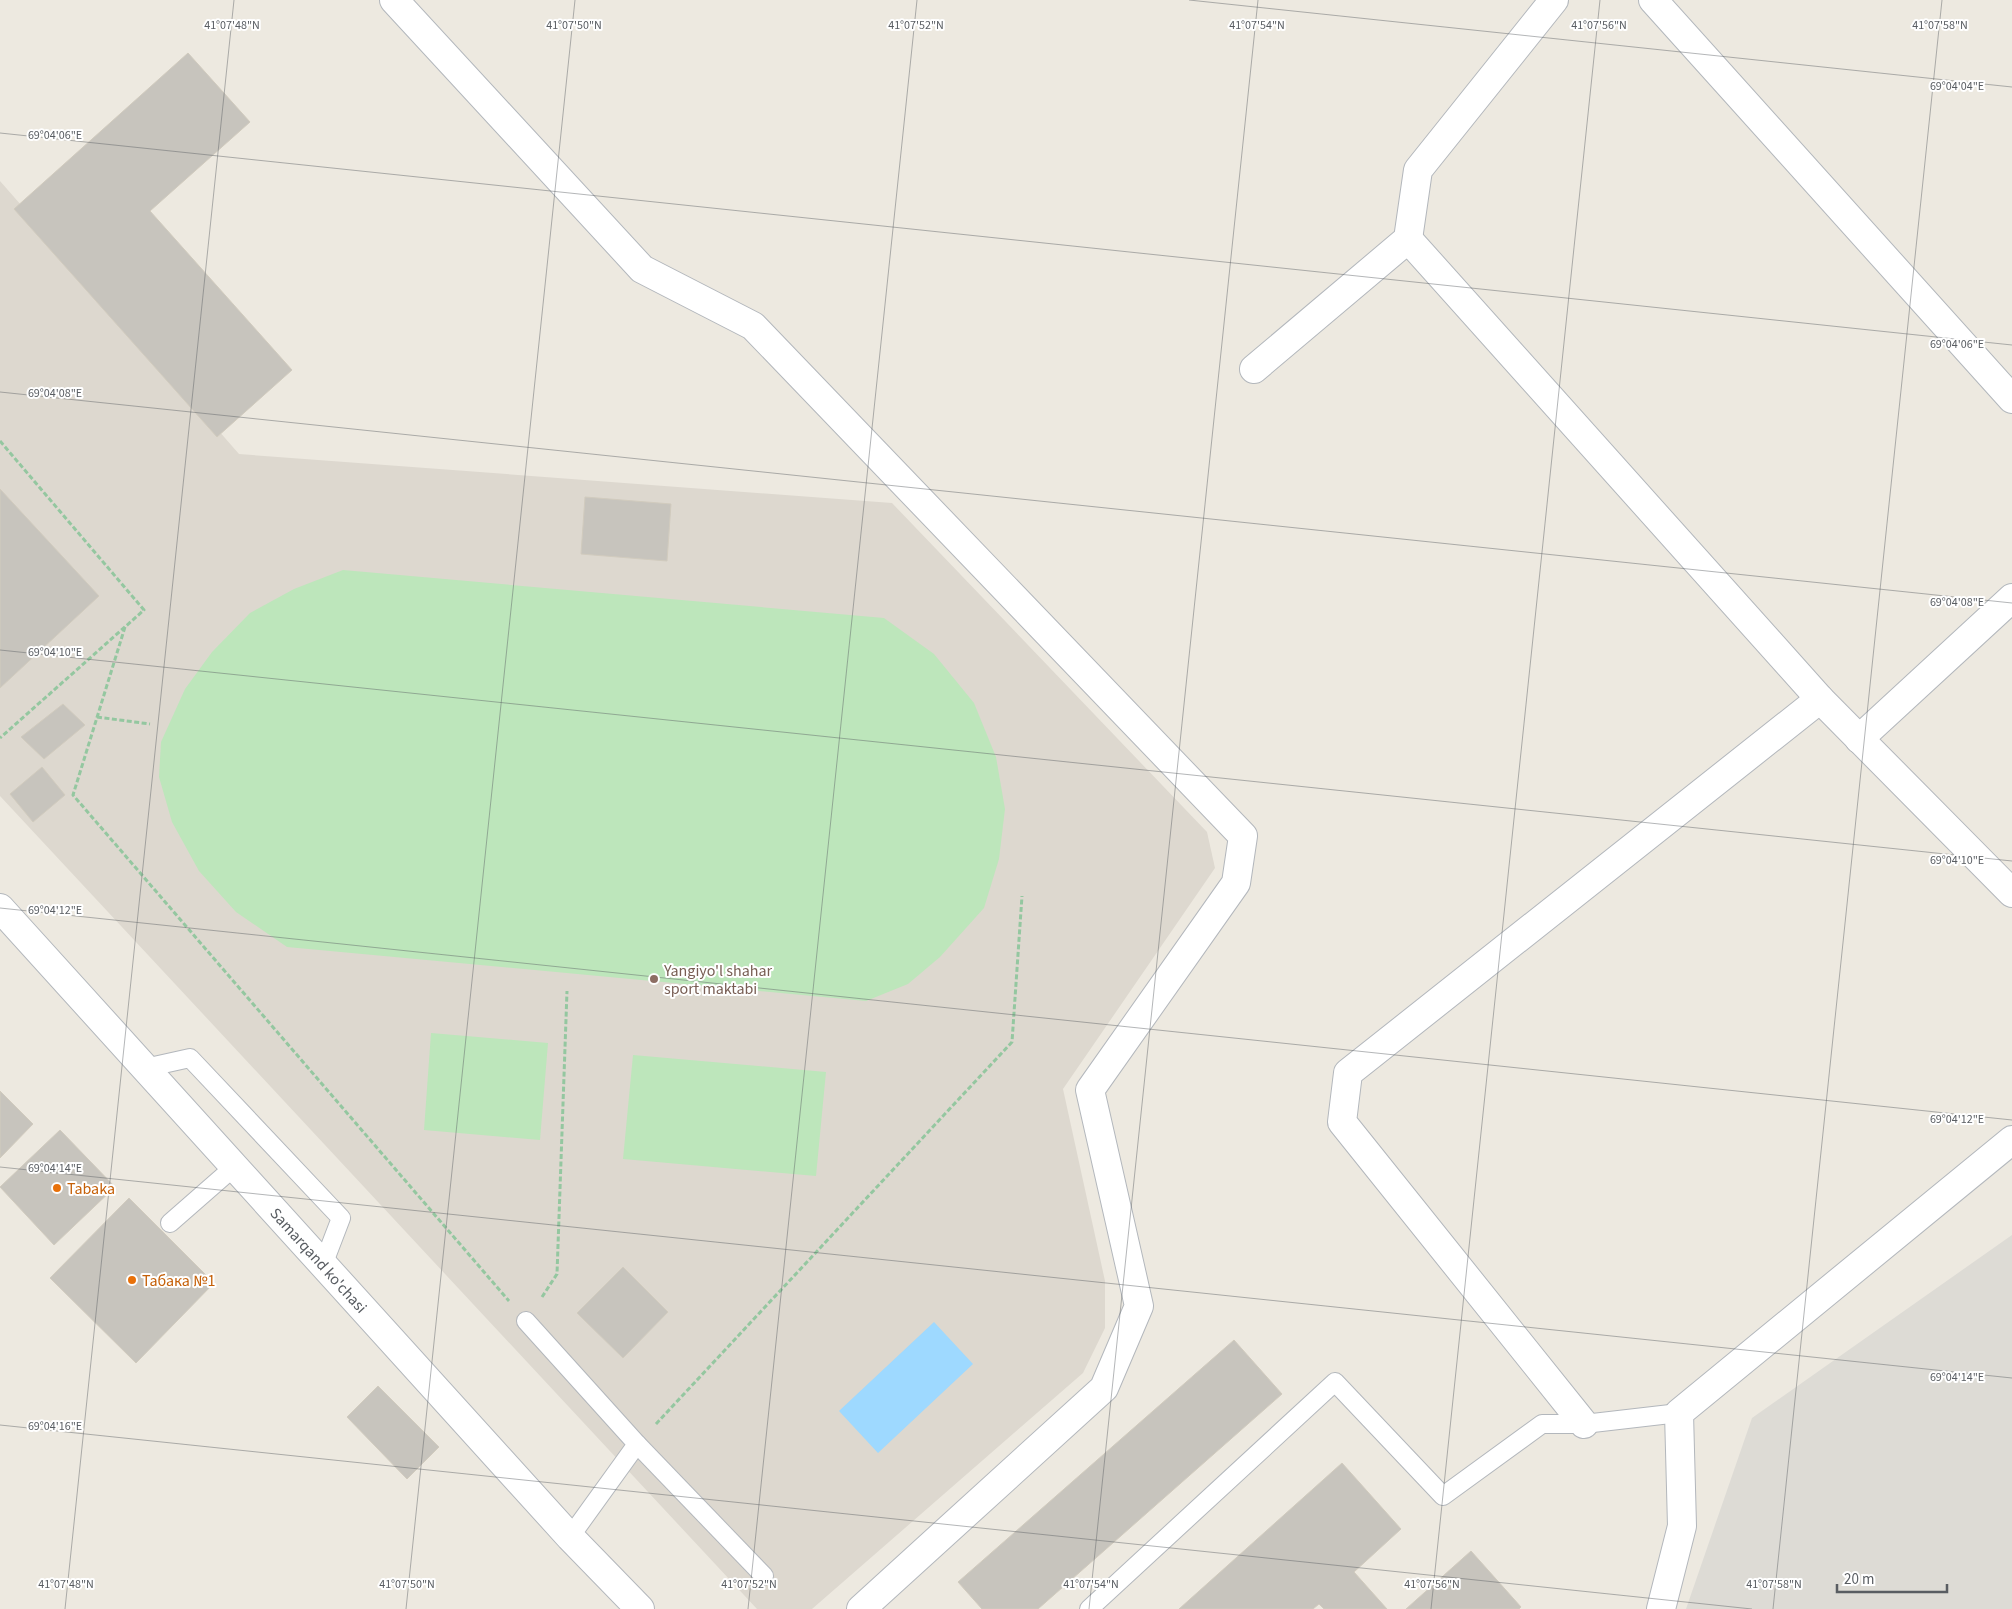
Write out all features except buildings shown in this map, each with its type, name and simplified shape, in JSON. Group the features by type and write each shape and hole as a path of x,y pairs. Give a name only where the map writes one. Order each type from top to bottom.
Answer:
{"street":[{"path":"394,0 642,270 753,326 1243,836 1236,883 1090,1090 1139,1306 1104,1388 861,1609"},
{"path":"1254,369 1408,239 1418,170 1554,0"},
{"path":"1653,0 2012,398"},
{"path":"1408,239 1820,699 2012,893"},
{"path":"1859,739 2012,598"},
{"path":"1584,1424 1342,1122 1348,1073 1820,699"},
{"name":"Samarqand ko'chasi","path":"0,908 570,1537 640,1609"},
{"path":"1661,1609 1682,1526 1679,1413 2012,1140"}],"lane":[{"path":"145,1068 190,1058 341,1218 323,1265"},
{"path":"170,1223 234,1167"},
{"path":"526,1320 637,1444 764,1576"},
{"path":"1089,1609 1335,1382 1443,1496 1542,1424 1584,1424 1679,1413"},
{"path":"570,1537 637,1444"}],"path":[{"path":"0,441 144,610 0,738"},
{"path":"125,627 73,794 526,1320 556,1274 567,992"},
{"path":"97,717 150,724"},
{"path":"637,1444 1012,1042 1022,896"}],"shaded area":[{"name":"Yangiyo'l shahar sport maktabi","path":"0,181 239,454 892,503 1207,832 1215,868 1063,1089 1105,1281 1105,1328 1083,1373 812,1609 757,1609 0,796"},
{"path":"2012,1235 2012,1609 1686,1609 1752,1418"}],"green space":[{"path":"343,570 884,618 934,654 974,703 996,757 1005,809 999,859 984,908 940,957 908,984 866,1001 287,947 236,912 199,871 172,822 159,777 161,742 185,689 212,652 250,613 294,589"},
{"path":"431,1033 548,1043 540,1140 424,1130"},
{"path":"633,1055 826,1072 816,1176 623,1159"}],"water":[{"path":"934,1322 973,1364 878,1453 839,1411"}],"place":[{"name":"Yangiyo'l shahar sport maktabi","path":"654,979"},
{"name":"Tabaka","path":"57,1188"},
{"name":"Табака №1","path":"132,1280"}]}
